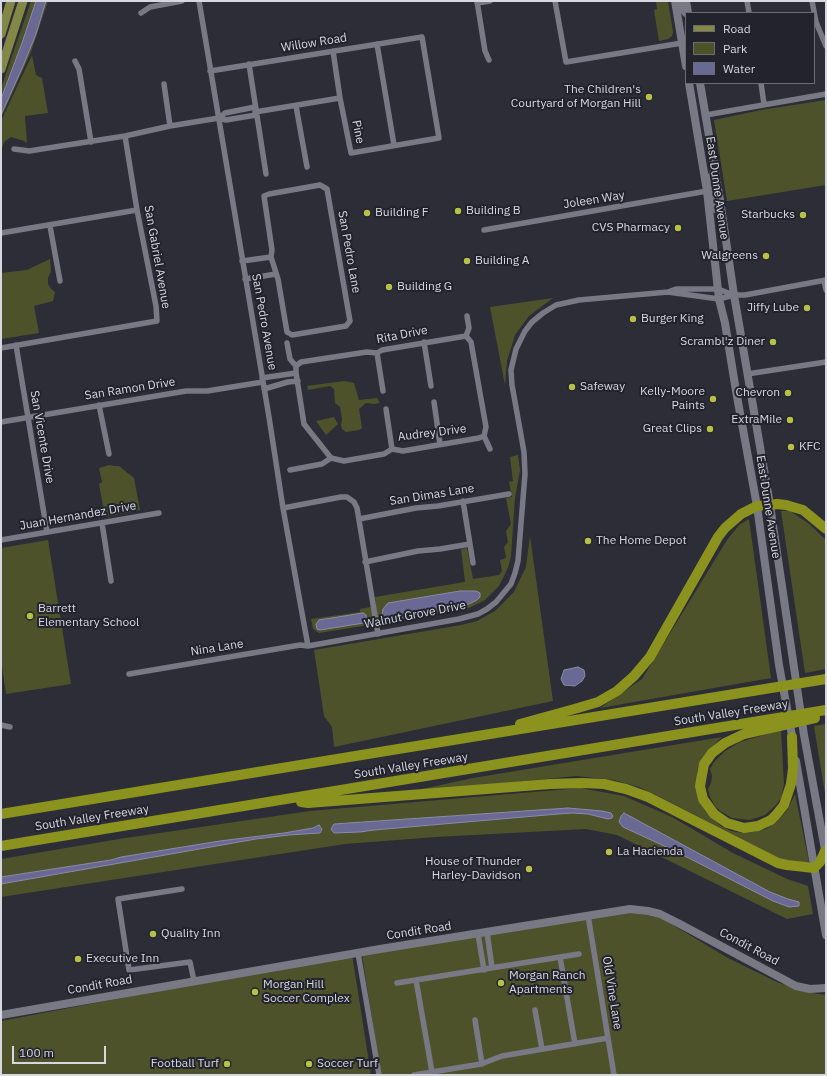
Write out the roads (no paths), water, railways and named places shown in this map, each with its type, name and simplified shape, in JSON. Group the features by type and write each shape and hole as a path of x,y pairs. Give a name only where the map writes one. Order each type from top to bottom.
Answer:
{"highway":[{"path":"465,738 588,705 608,697 626,684 650,656 718,537 741,514 757,506 777,504 794,507 810,515 826,529"},
{"name":"South Valley Freeway","path":"1,814 826,679"},
{"name":"South Valley Freeway","path":"1,846 826,710"},
{"path":"792,737 793,768 791,784 784,805 776,815 758,826 744,828 727,823 714,814 703,799 700,786 704,764 712,753 725,743 744,734 826,715"},
{"path":"287,800 308,803 550,784 604,784 626,789 648,797 778,863 814,868 826,853"}],"main road":[{"path":"1,34 11,1"},
{"path":"1,69 23,1"},
{"path":"675,1 685,60"},
{"path":"680,1 681,7 686,12"},
{"path":"686,1 687,12"},
{"name":"East Dunne Avenue","path":"700,84 747,374 770,505 804,735 826,853"},
{"path":"689,86 696,94 700,110 706,115"},
{"name":"East Dunne Avenue","path":"689,86 707,191 719,299 725,323 757,506 779,665 826,935"},
{"path":"715,171 711,177 711,186 707,191 714,199 718,224 724,230"},
{"name":"Condit Road","path":"1,1015 358,953 630,909 660,914 796,986 810,989 826,988"}],"street":[{"path":"141,13 150,7 182,1"},
{"name":"San Pedro Avenue","path":"199,1 283,508 308,646"},
{"path":"489,60 485,51 477,2 490,1"},
{"path":"555,1 566,62 682,43"},
{"path":"747,1 749,12"},
{"path":"812,1 814,12"},
{"path":"815,17 826,46"},
{"name":"Willow Road","path":"210,70 422,37 439,138"},
{"path":"377,44 394,145"},
{"name":"Pine","path":"333,51 340,98 351,153 439,138"},
{"path":"75,61 79,69 91,142"},
{"path":"249,64 255,111 266,174"},
{"path":"164,84 170,126"},
{"path":"761,84 764,104"},
{"path":"706,115 826,94"},
{"path":"14,149 29,151 91,142 170,126 219,118 226,120 255,111 296,106 340,98"},
{"path":"296,106 307,167"},
{"name":"San Gabriel Avenue","path":"1,348 157,321 156,306 137,210 125,136"},
{"name":"San Pedro Lane","path":"320,185 328,189 350,321 346,326 292,334 287,332 276,274 271,257 272,250 264,196 320,185"},
{"name":"Joleen Way","path":"484,230 707,191"},
{"path":"1,233 50,226 137,210"},
{"path":"50,226 60,281"},
{"path":"242,261 271,257"},
{"path":"245,279 276,274"},
{"path":"825,281 826,290"},
{"name":"Walnut Grove Drive","path":"308,646 474,616 496,602 511,584 518,561 526,474 511,370 516,348 525,331 542,313 556,305 579,300 668,292 719,299 734,295 745,295 825,281"},
{"name":"Walnut Grove Drive","path":"668,292 676,289 718,289 734,295"},
{"path":"467,316 469,328 466,336 471,342 474,355 486,427 484,436 490,449"},
{"name":"Rita Drive","path":"296,366 301,362 367,352 377,353 382,350 466,336"},
{"path":"424,342 431,386"},
{"path":"287,343 290,359 296,366 304,424 332,458"},
{"name":"San Vicente Drive","path":"16,346 47,532"},
{"path":"377,353 384,392"},
{"path":"747,374 826,362"},
{"name":"San Ramon Drive","path":"1,422 186,391 207,391 262,380 281,374 296,373"},
{"path":"281,374 284,379 282,384"},
{"path":"264,389 288,382 298,381"},
{"path":"434,402 440,444"},
{"path":"99,405 109,454"},
{"path":"386,409 392,449"},
{"name":"Audrey Drive","path":"290,470 322,464 332,458 344,461 384,454 392,449 403,451 484,436"},
{"name":"San Dimas Lane","path":"358,519 416,508 509,494"},
{"path":"283,508 342,497 347,497 354,502 357,508 378,634"},
{"path":"463,502 473,563"},
{"name":"Juan Hernandez Drive","path":"1,540 159,513"},
{"path":"102,523 111,581"},
{"path":"365,562 418,551 470,544"},
{"name":"Nina Lane","path":"129,674 300,645 308,646"},
{"path":"1,725 10,727"},
{"path":"182,889 118,899 129,970 190,962 194,981"},
{"name":"Old Vine Lane","path":"588,915 614,1075"},
{"path":"487,932 492,968"},
{"path":"478,934 484,970"},
{"path":"358,953 379,1075"},
{"path":"397,983 580,954"},
{"path":"560,957 575,1044"},
{"path":"416,980 432,1072"},
{"path":"535,1010 542,1049"},
{"path":"475,1020 482,1064"},
{"path":"414,1075 482,1064 502,1056 608,1038"}],"water":[{"path":"36,1 46,1 36,34 1,115 1,99"},
{"path":"460,591 476,591 480,593 480,597 467,605 387,620 382,615 383,609 388,603"},
{"path":"363,613 366,615 367,620 364,623 320,630 317,629 316,624 319,620"},
{"path":"578,667 584,670 585,676 582,681 575,686 564,685 561,679 564,670"},
{"path":"568,808 602,811 611,813 613,816 612,818 608,819 588,814 573,813 360,832 334,833 331,829 334,824"},
{"path":"624,813 770,892 799,902 799,906 789,907 773,901 675,851 623,827 619,822"},
{"path":"319,825 322,829 320,833 256,839 1,884 1,877 220,841 284,833 313,828"}],"place":[{"name":"The Children's Courtyard of Morgan Hill","path":"649,97"},
{"name":"Building B","path":"458,211"},
{"name":"Building F","path":"367,213"},
{"name":"Starbucks","path":"803,215"},
{"name":"CVS Pharmacy","path":"678,228"},
{"name":"Walgreens","path":"766,256"},
{"name":"Building A","path":"467,261"},
{"name":"Building G","path":"389,287"},
{"name":"Jiffy Lube","path":"807,308"},
{"name":"Burger King","path":"633,319"},
{"name":"Scrambl'z Diner","path":"773,342"},
{"name":"Safeway","path":"572,387"},
{"name":"Chevron","path":"788,393"},
{"name":"Kelly-Moore Paints","path":"713,399"},
{"name":"ExtraMile","path":"790,420"},
{"name":"Great Clips","path":"710,429"},
{"name":"KFC","path":"791,447"},
{"name":"The Home Depot","path":"588,541"},
{"name":"Barrett Elementary School","path":"30,616"},
{"name":"La Hacienda","path":"609,852"},
{"name":"House of Thunder Harley-Davidson","path":"529,869"},
{"name":"Quality Inn","path":"153,934"},
{"name":"Executive Inn","path":"78,959"},
{"name":"Morgan Ranch Apartments","path":"501,983"},
{"name":"Morgan Hill Soccer Complex","path":"255,992"},
{"name":"Football Turf","path":"227,1064"},
{"name":"Soccer Turf","path":"309,1064"}]}
